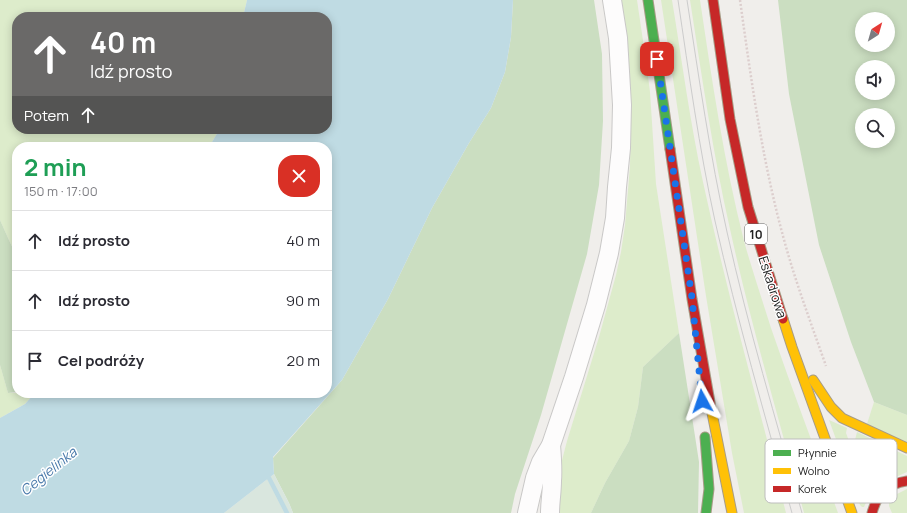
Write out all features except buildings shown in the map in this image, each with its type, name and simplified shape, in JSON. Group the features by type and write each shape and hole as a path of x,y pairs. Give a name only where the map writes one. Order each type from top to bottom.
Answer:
{"main road":[{"path":"648,0 692,298 732,513"},
{"name":"Eskadrowa","path":"714,2 730,119 748,207 792,347 825,439"},
{"path":"692,298 702,407"},
{"path":"792,347 827,402 838,415 887,439"},
{"path":"704,430 709,489 706,513"},
{"path":"897,444 907,448"},
{"path":"897,483 907,481"},
{"name":"Eskadrowa","path":"848,503 852,513"},
{"path":"872,513 875,503"}],"street":[{"path":"527,513 535,478 541,462 551,445 596,305 609,253 615,218 621,148 622,105 618,38 612,0"},
{"path":"550,513 552,482 551,445"}],"path":[{"path":"740,0 761,140 776,211 790,262 826,367"}],"green space":[{"path":"0,0 247,0 244,12 12,12 12,134 217,134 212,142 12,142 12,246 0,220"},
{"path":"513,0 594,0 602,54 603,121 599,185 587,254 541,415 515,494 511,513 293,513 274,474 273,458 326,398 332,398 332,391 342,380 388,299 432,208 491,108 505,72 511,37"},
{"path":"620,0 637,0 650,92 656,184 679,333 643,367 638,407 629,441 605,483 591,513 558,513 561,464 616,275 625,225 630,166 631,100 629,64"},
{"path":"661,0 672,0 698,159 712,224 767,439 765,439 765,503 783,503 786,513 744,513 732,453 706,296"},
{"path":"690,0 700,0 724,151 747,252 771,328 811,439 784,439 738,265 724,201 703,87"},
{"path":"778,0 907,0 907,415 874,402 851,342 819,245 789,94"},
{"path":"0,220 12,246 12,393 8,393 0,365"},
{"path":"679,333 699,462 698,513 591,513 605,483 629,441 638,407 643,367"},
{"path":"0,365 8,393 12,393 12,398 30,398 25,404 0,418"},
{"path":"874,402 907,415 907,442 867,424"},
{"path":"829,420 847,428 846,433 848,439 836,439"},
{"path":"857,432 872,439 855,439"},
{"path":"897,451 907,456 907,472 897,476"},
{"path":"907,489 907,513 892,513 889,503 897,503 897,494"},
{"path":"801,503 834,503 838,513 804,513"},
{"path":"859,503 866,503 864,507"}],"shaded area":[{"path":"274,474 293,513 224,513"}],"water":[{"path":"247,0 513,0 511,37 505,72 491,108 432,208 388,299 342,380 332,391 332,142 212,142 217,134 332,134 332,12 244,12"},
{"name":"Cegielinka","path":"30,398 326,398 273,457 274,474 224,513 0,513 0,418 25,404"}],"waterway":[{"path":"269,478 287,513"}],"tram line":[{"path":"678,0 690,83 709,194 742,331 772,439"},
{"path":"687,0 700,88 727,232 753,338 781,439"},
{"path":"789,503 792,513"},
{"path":"799,503 802,513"}],"traffic: fast":[{"path":"648,0 670,149"},
{"path":"705,437 709,489 706,513"}],"traffic: slow":[{"path":"783,319 825,439"},
{"path":"813,380 831,407 842,418 888,439"},
{"path":"711,408 732,513"},
{"path":"897,443 907,448"},
{"path":"848,503 852,513"}],"traffic: jam":[{"path":"713,0 730,119 748,207 783,319"},
{"path":"670,149 692,299 711,408"},
{"path":"897,484 907,481"},
{"path":"872,513 876,503"}],"route":[{"path":"657,59 692,298 702,401"}]}
